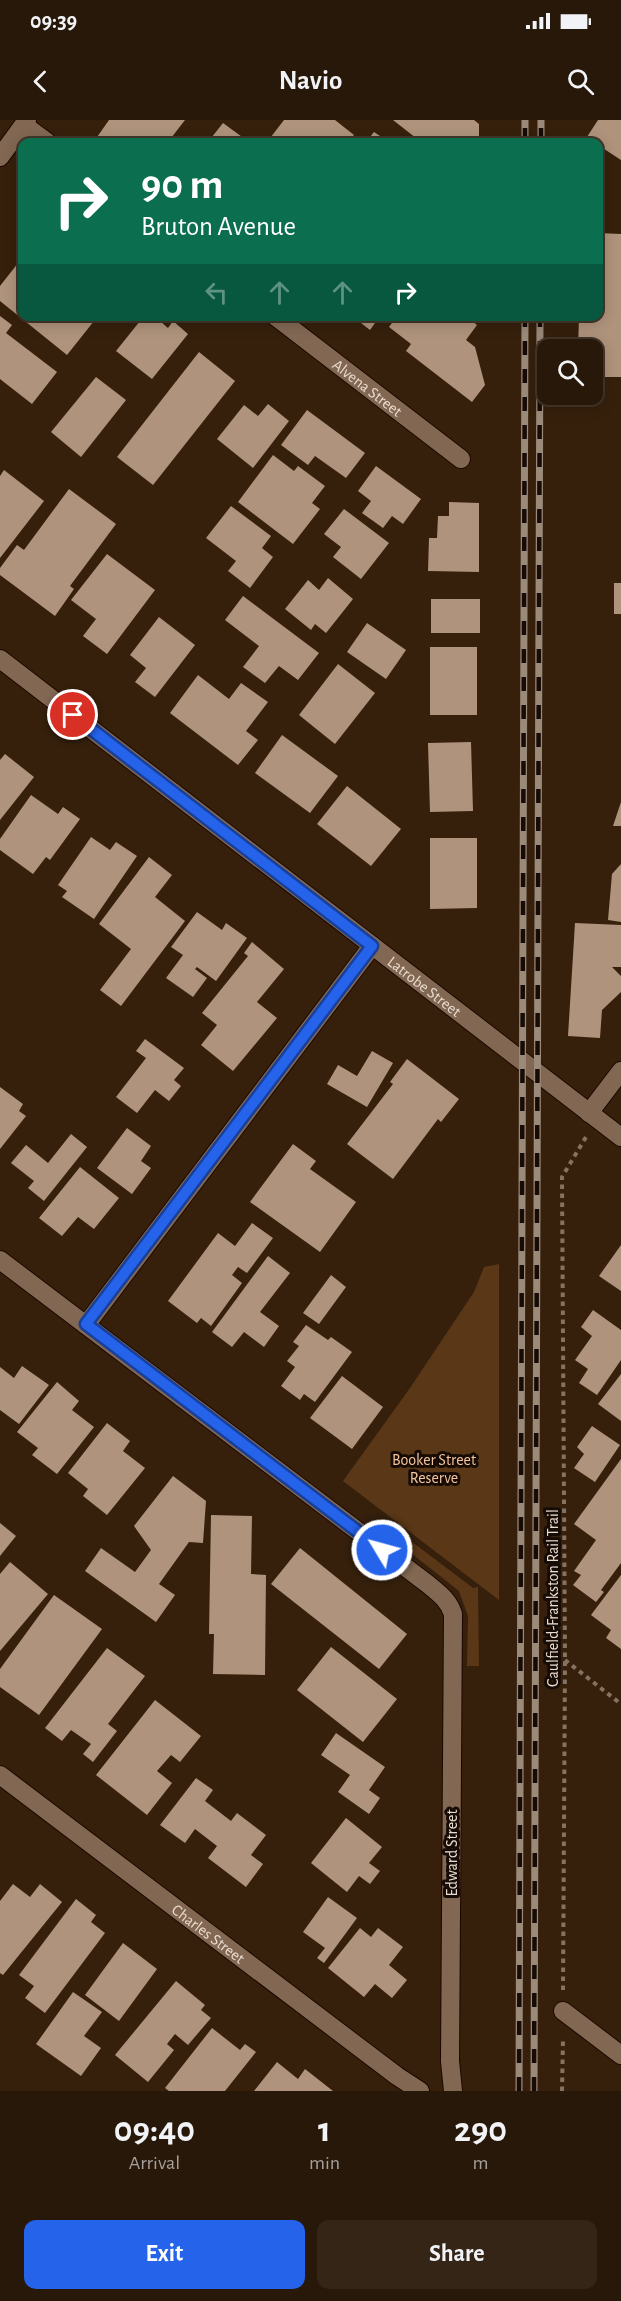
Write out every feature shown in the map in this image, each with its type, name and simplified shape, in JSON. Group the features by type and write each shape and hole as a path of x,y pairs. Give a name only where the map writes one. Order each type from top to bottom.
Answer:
{"street":[{"path":"0,157 26,122 43,138"},
{"name":"Alvena Street","path":"282,321 461,459"},
{"name":"Latrobe Street","path":"0,659 621,1137"},
{"path":"0,1260 86,1324 372,946"},
{"path":"589,1113 621,1071"},
{"name":"Edward Street","path":"86,1324 429,1585 450,1605 453,1614 450,2061 453,2091"},
{"name":"Charles Street","path":"0,1775 397,2076 420,2091"},
{"path":"563,2011 621,2055"}],"path":[{"name":"Caulfield-Frankston Rail Trail","path":"562,2091 565,1660 562,1177 588,1134 589,1113"},
{"path":"565,1660 621,1704"}],"green space":[{"name":"Booker Street Reserve","path":"499,1264 499,1600 343,1481 410,1388 474,1292 484,1267"},
{"path":"395,1529 473,1588 478,1587 479,1666 467,1666 468,1616 459,1591 392,1538 391,1535"}],"building":[{"path":"109,120 185,120 171,138 96,138"},
{"path":"284,120 335,120 354,135 351,138 270,138"},
{"path":"393,120 474,120 479,124 479,138 416,138"},
{"path":"598,120 621,120 621,160 603,148 603,138 587,137"},
{"path":"223,123 244,138 211,138"},
{"path":"374,132 383,138 369,138"},
{"path":"603,233 621,234 621,377 603,377 603,339 578,339 579,321 603,321"},
{"path":"18,263 18,316 0,301 0,286"},
{"path":"0,316 12,325 6,333 57,372 32,404 0,379"},
{"path":"25,321 94,321 67,355"},
{"path":"140,321 160,321 168,328 173,321 188,334 152,379 116,351"},
{"path":"358,321 376,321 370,330"},
{"path":"393,321 472,321 477,325 466,340 475,347 485,385 472,402 406,351 411,344 389,327"},
{"path":"199,352 235,381 153,485 117,457"},
{"path":"96,377 126,400 81,457 51,432"},
{"path":"268,404 289,421 253,468 217,439 244,405 258,416"},
{"path":"307,410 365,453 346,478 315,456 308,465 281,445"},
{"path":"273,455 294,471 298,466 325,486 312,503 320,509 293,544 238,502"},
{"path":"376,466 421,499 403,524 392,516 383,528 362,513 371,501 358,491"},
{"path":"4,470 44,501 0,558 0,476"},
{"path":"69,489 116,524 70,586 74,589 55,616 0,575 0,568 17,545 24,550"},
{"path":"449,502 479,503 479,572 428,571 429,538 437,538 438,516 449,516"},
{"path":"231,506 271,536 262,548 273,557 250,588 228,571 236,561 206,538"},
{"path":"344,509 389,543 361,579 333,557 341,547 324,534"},
{"path":"107,554 155,590 107,654 83,636 96,619 71,600"},
{"path":"328,578 353,599 326,633 315,624 311,630 285,609 308,580 319,590"},
{"path":"614,583 621,583 621,614 614,614"},
{"path":"243,596 319,653 298,680 279,666 265,683 243,667 259,646 225,620"},
{"path":"431,599 480,599 480,633 431,633"},
{"path":"159,617 195,645 155,697 135,682 146,668 130,655"},
{"path":"367,623 406,650 386,679 347,652"},
{"path":"430,647 477,647 477,715 430,715"},
{"path":"338,664 375,693 335,744 299,715"},
{"path":"198,675 229,699 241,683 268,702 246,731 258,740 238,765 170,713"},
{"path":"282,735 338,776 310,813 255,773"},
{"path":"471,742 473,811 430,812 428,743"},
{"path":"5,754 34,777 0,820 0,760"},
{"path":"347,786 401,829 371,866 317,824"},
{"path":"31,795 58,814 63,807 80,819 50,860 46,857 33,874 0,850 0,839"},
{"path":"621,802 621,826 613,826"},
{"path":"91,837 110,850 116,842 137,856 94,919 62,897 67,891 58,885"},
{"path":"430,838 477,838 477,908 430,909"},
{"path":"149,857 172,875 155,897 185,921 121,1006 100,990 131,949 99,924"},
{"path":"621,864 621,922 608,920 612,874"},
{"path":"197,912 222,930 226,923 247,938 216,981 197,967 195,969 207,978 193,997 166,978 183,955 171,947"},
{"path":"575,923 621,925 621,967 612,967 621,976 621,992 602,1010 600,1038 568,1036"},
{"path":"252,942 284,969 257,1002 277,1018 233,1071 201,1045 217,1025 202,1013 248,956 244,953"},
{"path":"145,1039 184,1068 174,1080 181,1086 169,1101 155,1090 137,1113 116,1097 146,1058 136,1051"},
{"path":"372,1051 393,1063 367,1107 327,1084 338,1065 357,1076"},
{"path":"407,1059 459,1099 441,1122 438,1119 393,1179 347,1144 393,1084 390,1082"},
{"path":"0,1087 23,1104 19,1111 26,1116 0,1149"},
{"path":"127,1128 151,1146 141,1161 151,1168 132,1194 97,1168"},
{"path":"71,1134 87,1147 44,1201 28,1188 34,1181 11,1163 26,1145 48,1163"},
{"path":"293,1144 316,1161 310,1169 356,1202 320,1252 250,1202"},
{"path":"80,1167 119,1198 94,1229 78,1217 62,1236 39,1218"},
{"path":"252,1223 273,1238 247,1273 238,1267 232,1275 242,1283 211,1326 201,1318 197,1323 168,1301 218,1233 235,1246"},
{"path":"621,1245 621,1291 599,1276"},
{"path":"268,1256 290,1273 260,1312 279,1326 264,1347 244,1332 232,1347 212,1332"},
{"path":"331,1275 346,1287 319,1324 303,1313"},
{"path":"593,1310 621,1330 621,1360 597,1395 579,1383 588,1369 575,1360 592,1336 581,1327"},
{"path":"306,1325 328,1340 331,1337 352,1352 315,1402 304,1394 300,1400 281,1386 295,1367 287,1361 299,1346 293,1342"},
{"path":"22,1366 49,1385 19,1424 0,1410 0,1367 14,1378"},
{"path":"621,1374 621,1421 598,1404"},
{"path":"342,1376 383,1407 352,1449 310,1418"},
{"path":"57,1382 79,1401 72,1410 94,1427 57,1474 32,1455 38,1448 17,1432"},
{"path":"107,1423 130,1441 123,1451 145,1468 107,1515 83,1496 88,1489 68,1473"},
{"path":"592,1426 620,1445 595,1482 574,1468 584,1454 577,1447"},
{"path":"621,1459 621,1563 601,1590 604,1592 596,1602 573,1585 581,1575 574,1571 596,1540 574,1524"},
{"path":"173,1476 206,1501 203,1543 189,1542 159,1584 175,1595 156,1622 85,1571 101,1548 135,1572 151,1550 134,1526"},
{"path":"211,1515 252,1516 251,1574 266,1575 265,1675 213,1674 214,1634 209,1634"},
{"path":"0,1523 16,1536 0,1556"},
{"path":"300,1548 407,1634 379,1669 271,1584"},
{"path":"10,1562 48,1594 0,1651 0,1574"},
{"path":"621,1575 621,1649 606,1638 611,1630 591,1615"},
{"path":"54,1595 102,1629 39,1715 0,1687 0,1669"},
{"path":"331,1647 397,1699 363,1742 297,1690"},
{"path":"107,1648 145,1676 108,1724 117,1731 93,1762 83,1754 91,1744 71,1730 62,1741 45,1728"},
{"path":"155,1700 201,1736 180,1762 171,1755 157,1771 172,1783 147,1815 96,1775"},
{"path":"336,1733 385,1767 369,1790 380,1798 369,1814 338,1792 350,1775 321,1755"},
{"path":"196,1778 213,1790 205,1801 231,1821 237,1813 266,1835 251,1855 263,1864 246,1887 208,1858 217,1846 195,1829 185,1843 160,1825"},
{"path":"346,1818 382,1847 369,1863 380,1871 370,1884 359,1876 347,1892 311,1863"},
{"path":"13,1884 30,1897 40,1884 62,1902 3,1975 0,1973 0,1901"},
{"path":"328,1897 357,1918 324,1963 317,1958 325,1948 303,1932"},
{"path":"76,1899 96,1915 91,1922 105,1933 45,2013 25,1998 34,1986 19,1975"},
{"path":"360,1928 371,1937 378,1928 403,1947 389,1965 407,1980 392,1998 375,1984 364,1997 328,1968"},
{"path":"123,1943 157,1969 119,2021 85,1995"},
{"path":"176,1981 205,2005 201,2010 211,2018 188,2045 175,2034 167,2044 174,2050 148,2082 115,2055"},
{"path":"73,1992 102,2012 84,2036 101,2048 81,2076 36,2044"},
{"path":"212,2028 240,2050 245,2044 256,2052 225,2091 169,2091 165,2088"},
{"path":"277,2062 298,2079 305,2069 333,2091 254,2091"}],"railway":[{"path":"525,120 525,138"},
{"path":"541,120 541,138"},
{"path":"519,2091 525,321"},
{"path":"534,2091 540,321"}],"route":[{"path":"73,715 372,946 86,1324 382,1550"}]}
